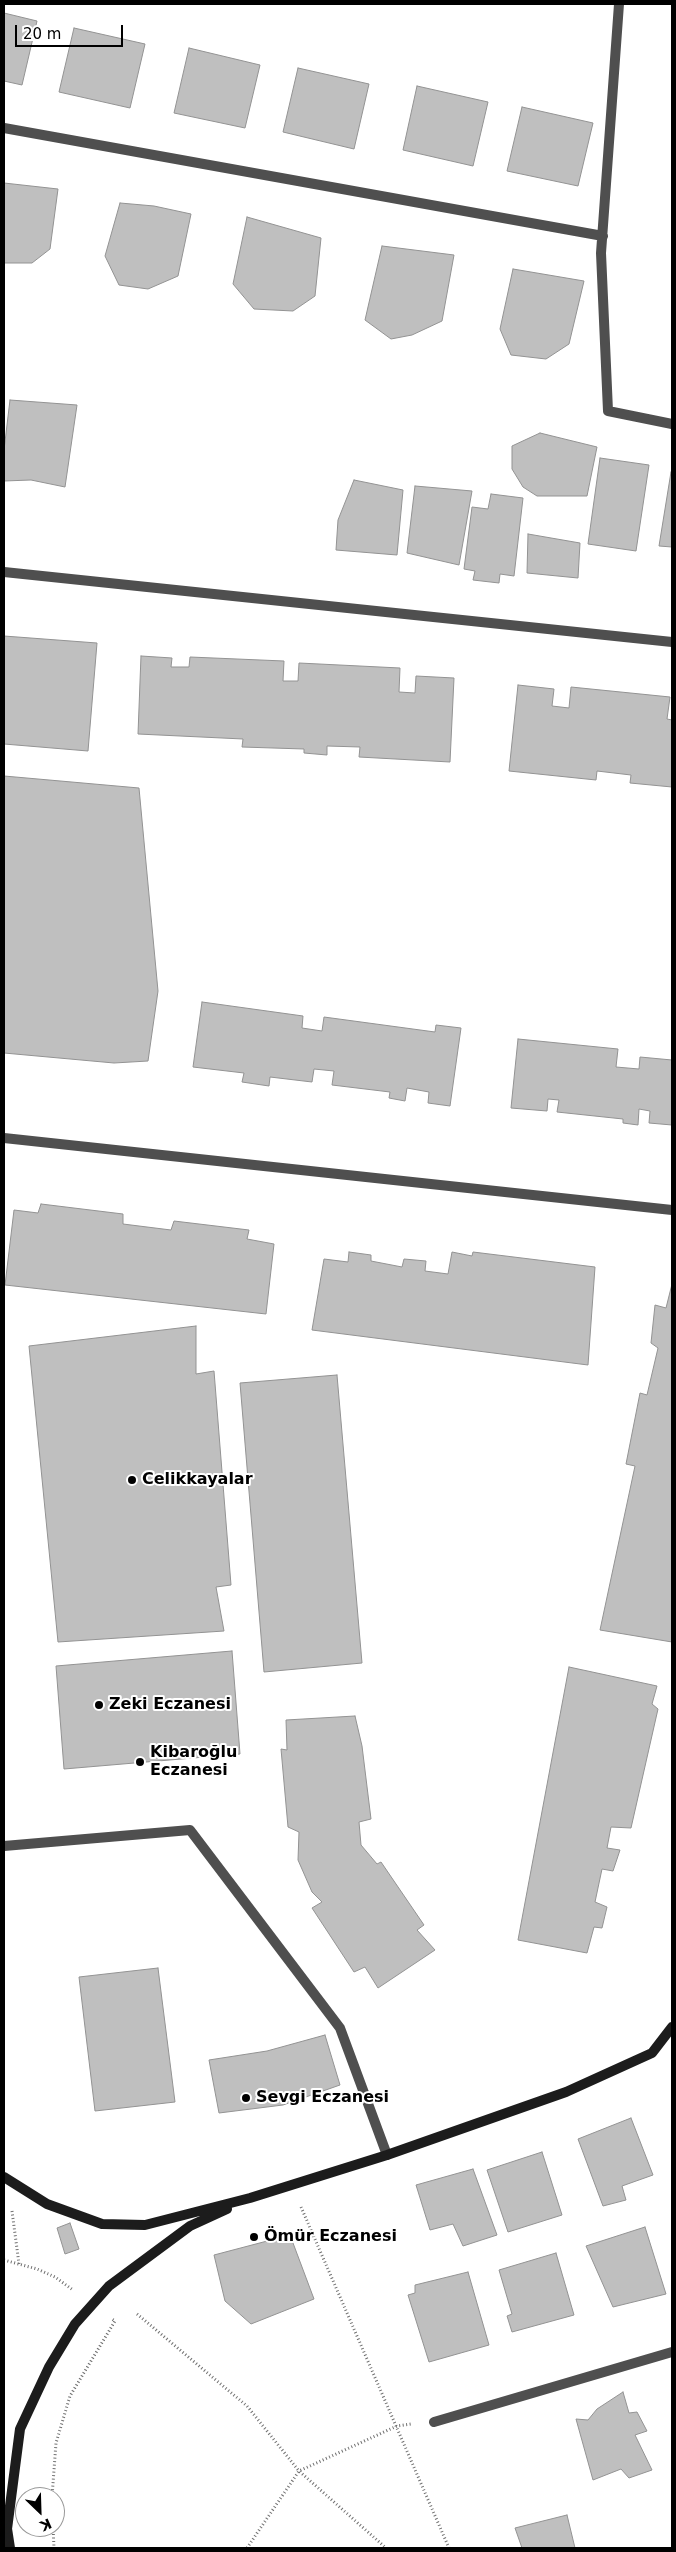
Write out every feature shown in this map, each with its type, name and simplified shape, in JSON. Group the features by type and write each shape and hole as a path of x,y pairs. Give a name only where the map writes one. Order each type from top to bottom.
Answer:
{"main road":[{"path":"4,2177 47,2204 102,2224 145,2225 250,2198 387,2155 566,2092 652,2053 672,2027"},
{"path":"7,2529 20,2428 49,2366 75,2324 109,2286 190,2226 250,2198"},
{"path":"4,2505 10,2548"}],"street":[{"path":"619,4 601,253 608,411 672,424"},
{"path":"4,128 603,236"},
{"path":"4,572 672,642"},
{"path":"4,1138 672,1210"},
{"path":"4,1846 190,1830 340,2028 387,2155"},
{"path":"434,2422 672,2352"}],"path":[{"path":"291,2185 449,2548"},
{"path":"11,2207 19,2264"},
{"path":"4,2260 55,2277 73,2290"},
{"path":"137,2314 247,2406 299,2471 386,2548"},
{"path":"53,2487 56,2443 70,2396 115,2321"},
{"path":"248,2548 299,2471 397,2426 434,2422"}],"building":[{"path":"4,13 37,21 22,85 4,81"},
{"path":"74,28 145,44 130,108 59,92"},
{"path":"189,48 260,65 245,128 174,113"},
{"path":"298,68 369,84 354,149 283,132"},
{"path":"417,86 488,102 473,166 403,150"},
{"path":"522,107 593,123 578,186 507,171"},
{"path":"4,183 58,189 50,249 32,263 4,263"},
{"path":"120,203 154,206 191,214 178,276 148,289 119,285 105,256"},
{"path":"247,217 321,238 315,296 293,311 254,309 233,284"},
{"path":"382,246 454,255 442,321 412,335 391,339 365,320"},
{"path":"513,269 584,281 569,344 546,359 511,355 500,329"},
{"path":"10,400 77,405 65,487 31,480 4,481 4,450"},
{"path":"540,433 597,447 587,496 537,496 523,487 512,469 512,446"},
{"path":"600,458 649,465 636,551 588,544"},
{"path":"672,472 672,547 659,546"},
{"path":"354,480 403,490 397,555 336,550 338,520"},
{"path":"415,486 472,491 459,565 407,553"},
{"path":"491,494 523,498 514,576 500,574 499,583 473,580 475,571 464,569 472,507 488,509"},
{"path":"528,534 580,543 578,578 527,573"},
{"path":"4,636 97,643 88,751 4,744"},
{"path":"141,656 172,658 171,667 189,667 190,657 284,661 283,681 298,681 299,663 400,668 399,692 415,693 416,676 454,678 450,762 359,757 360,747 327,746 327,755 304,753 304,749 242,747 243,739 138,734"},
{"path":"518,685 554,689 552,706 569,708 571,687 670,697 667,719 672,720 672,787 630,783 631,775 597,771 596,780 509,771"},
{"path":"4,776 139,788 158,991 148,1061 114,1063 4,1053"},
{"path":"202,1002 303,1016 302,1028 322,1031 324,1017 435,1032 436,1025 461,1028 450,1106 428,1103 429,1092 407,1088 405,1101 389,1098 390,1092 332,1085 334,1071 314,1069 312,1082 270,1077 269,1086 242,1082 244,1073 193,1067"},
{"path":"518,1039 618,1049 616,1067 639,1069 640,1057 672,1060 672,1125 649,1123 650,1111 639,1109 638,1125 623,1123 623,1119 557,1112 559,1100 548,1099 547,1111 511,1108"},
{"path":"41,1204 123,1214 123,1224 171,1230 174,1221 249,1230 247,1239 274,1244 266,1314 5,1285 14,1210 38,1213"},
{"path":"349,1252 371,1255 371,1261 402,1267 404,1259 426,1261 425,1271 448,1274 452,1252 472,1256 473,1252 595,1267 588,1365 312,1330 324,1259 348,1262"},
{"path":"672,1284 672,1642 600,1630 635,1466 626,1464 640,1393 647,1395 658,1348 651,1343 655,1305 666,1308"},
{"name":"Celikkayalar","path":"196,1326 196,1374 214,1371 231,1585 216,1587 224,1631 58,1642 29,1346"},
{"path":"337,1375 362,1663 264,1672 240,1383"},
{"path":"232,1651 240,1754 64,1769 56,1666"},
{"path":"569,1667 657,1686 652,1704 658,1709 631,1828 611,1827 607,1848 620,1850 613,1871 602,1869 595,1902 607,1907 602,1928 594,1927 587,1953 518,1940"},
{"path":"355,1716 362,1746 371,1819 359,1822 361,1845 377,1864 381,1862 424,1925 417,1930 435,1950 378,1988 365,1967 354,1972 312,1908 322,1902 312,1892 298,1860 299,1832 288,1827 281,1749 287,1750 286,1720"},
{"path":"158,1968 175,2102 95,2111 79,1977"},
{"path":"325,2035 340,2085 283,2105 219,2113 209,2060 267,2051"},
{"path":"631,2118 653,2175 622,2186 626,2200 603,2206 578,2139"},
{"path":"542,2152 562,2215 508,2232 487,2170"},
{"path":"473,2169 497,2235 463,2246 453,2224 430,2230 416,2185"},
{"path":"70,2223 79,2249 65,2254 57,2228"},
{"path":"645,2227 666,2294 613,2307 586,2246"},
{"path":"290,2235 314,2299 251,2324 225,2301 214,2255"},
{"path":"556,2253 574,2315 512,2332 507,2316 512,2314 499,2270"},
{"path":"468,2272 489,2345 429,2362 408,2295 415,2293 415,2285"},
{"path":"623,2392 629,2413 637,2412 647,2431 635,2435 652,2470 629,2478 621,2469 593,2480 576,2419 588,2420 597,2409"},
{"path":"567,2515 575,2548 522,2548 515,2528"}],"place":[{"name":"Celikkayalar","path":"132,1480"},
{"name":"Zeki Eczanesi","path":"99,1705"},
{"name":"Kibaroğlu Eczanesi","path":"140,1762"},
{"name":"Sevgi Eczanesi","path":"246,2098"},
{"name":"Ömür Eczanesi","path":"254,2237"}]}
